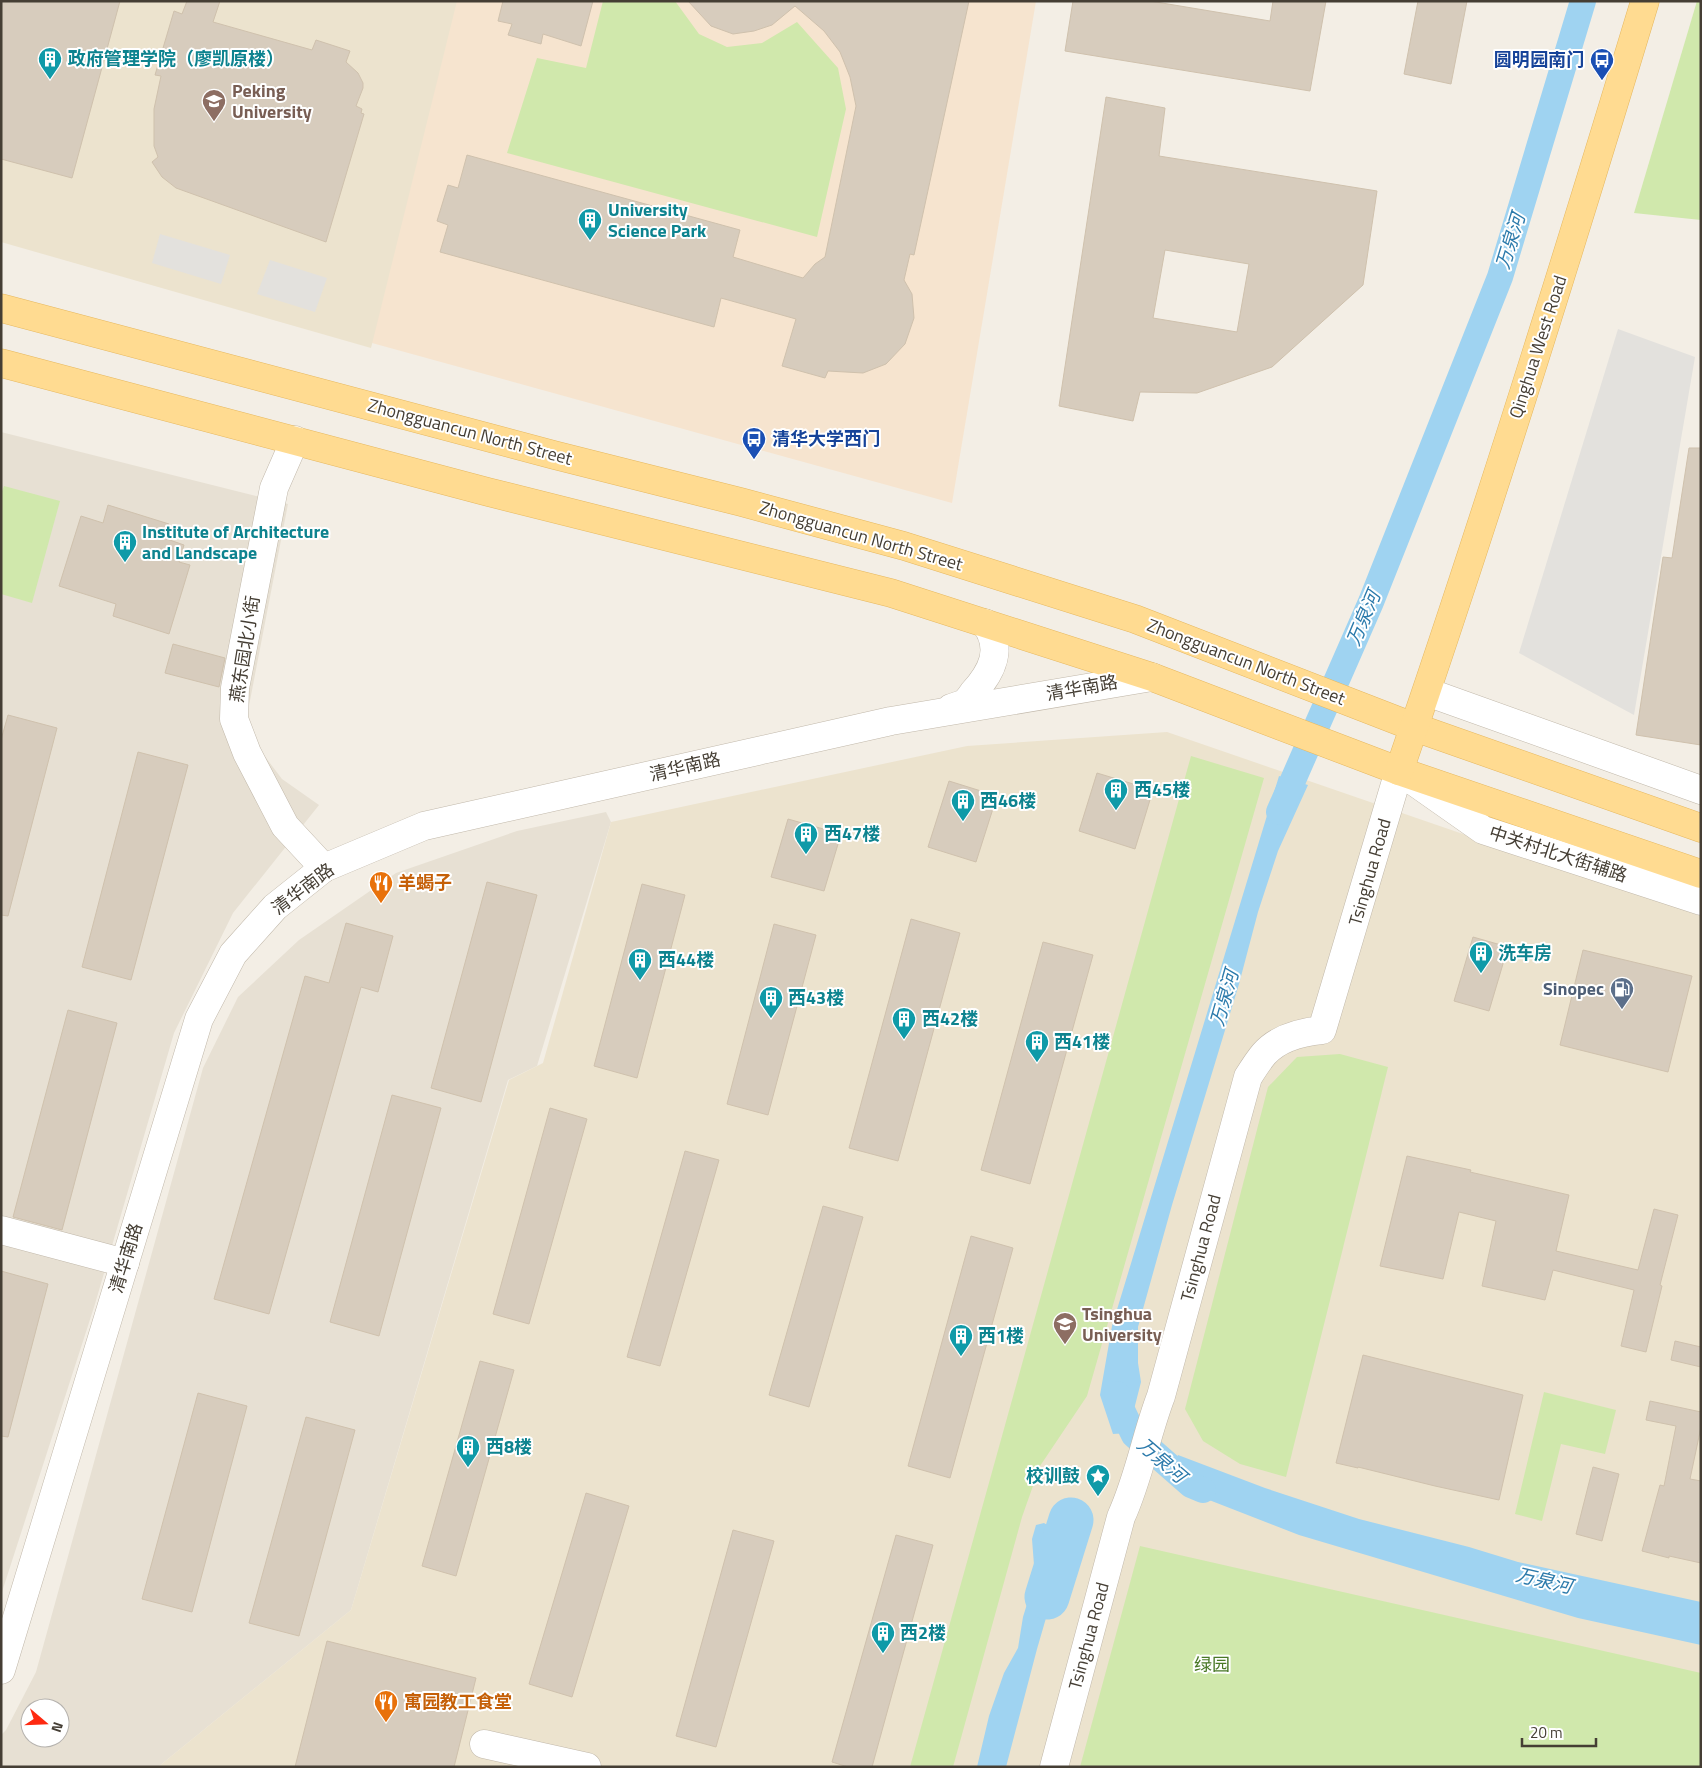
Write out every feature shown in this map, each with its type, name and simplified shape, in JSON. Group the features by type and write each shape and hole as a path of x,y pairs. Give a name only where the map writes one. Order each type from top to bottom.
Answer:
{"main road":[{"name":"Qinghua West Road","path":"1399,771 1427,692 1571,244 1645,1"},
{"name":"Zhongguancun North Street","path":"1,308 904,546 1135,619 1414,727 1701,828"},
{"path":"1,363 488,492 891,593 1152,676 1399,771 1701,874"}],"street":[{"name":"燕东园北小街","path":"295,440 274,488 235,688 234,719 246,753 285,826 324,868"},
{"path":"943,712 965,702 984,681 994,663 994,646 991,631 985,623"},
{"name":"清华南路","path":"1,1670 199,1019 232,954 275,907 324,868 424,826 882,723 1152,676"},
{"path":"1427,692 1701,790"},
{"name":"中关村北大街辅路","path":"1399,771 1483,830 1701,901"},
{"name":"Tsinghua Road","path":"1054,1767 1121,1518 1129,1499 1164,1386 1248,1076 1266,1052 1280,1043 1305,1032 1322,1030 1399,771"},
{"path":"1,1230 124,1263"},
{"path":"484,1744 587,1767"}],"shaded area":[{"name":"Peking University","path":"1,1 457,1 371,348 1,242"},
{"path":"136,1 1036,1 952,503 60,257"},
{"path":"160,234 230,255 221,284 152,263"},
{"path":"270,260 327,278 315,312 257,294"},
{"path":"1618,329 1695,357 1634,715 1519,653"},
{"path":"1,432 288,504 247,716 257,746 282,779 319,805 233,913 174,1033 95,1304 1,1595"},
{"name":"Tsinghua University","path":"1167,732 1701,916 1701,1767 158,1767 351,1610 509,1080 543,1063 611,822 967,746"},
{"path":"606,812 611,822 537,1066 508,1080 351,1610 158,1767 1,1767 1,1735 6,1730 20,1703 20,1748 70,1748 70,1698 23,1698 36,1672 203,1068 238,997 299,940 396,873 517,831"}],"green space":[{"path":"603,1 675,1 699,34 727,47 762,43 797,22 838,68 846,109 817,237 507,153 537,58 586,68"},
{"path":"1697,1 1701,1 1701,220 1634,213"},
{"path":"4,486 60,501 32,603 1,594 1,494"},
{"path":"1191,756 1264,778 1087,1396 1040,1466 1022,1517 953,1767 910,1767"},
{"path":"1340,1054 1388,1067 1286,1477 1240,1464 1203,1441 1185,1409 1268,1087 1297,1057"},
{"path":"1544,1392 1616,1410 1605,1454 1561,1444 1542,1521 1515,1514"},
{"name":"绿园","path":"1140,1546 1701,1673 1701,1767 1080,1767"}],"water":[{"path":"1279,776 1308,785 1278,851 1258,912 1239,984 1172,1205 1138,1327 1138,1363 1141,1382 1128,1433 1113,1434 1100,1395 1112,1326"},
{"path":"1178,1455 1265,1488 1359,1519 1469,1547 1518,1562 1701,1602 1701,1645 1578,1618 1299,1535 1186,1491 1170,1478"},
{"path":"1044,1523 1069,1539 1037,1649 1006,1767 977,1767 989,1716 1004,1673 1018,1648 1023,1617 1035,1578 1032,1539 1036,1525"}],"building":[{"name":"政府管理学院（廖凯原楼）","path":"1,1 120,1 72,178 1,159"},
{"path":"187,1 220,1 213,22 312,50 316,40 350,51 346,62 358,73 363,83 356,106 362,109 361,113 364,114 326,242 176,188 162,177 152,162 158,157 154,146 154,109 161,76 155,75 174,11 182,14"},
{"path":"503,1 593,1 581,46 543,34 541,44 508,35 512,24 498,21"},
{"path":"688,1 969,1 914,255 910,254 904,280 912,294 914,318 905,344 886,364 863,373 828,371 825,378 782,366 796,319 721,298 714,327 440,252 448,225 437,221 448,185 458,188 467,155 740,230 733,257 803,278 815,264 825,257 856,106 850,77 840,52 824,31 795,6 772,25 754,31 733,34 711,26"},
{"path":"1073,1 1150,1 1270,21 1273,1 1326,1 1310,91 1065,51"},
{"path":"1418,1 1467,1 1451,84 1404,74"},
{"path":"1106,97 1165,108 1159,156 1377,191 1363,285 1272,367 1197,393 1140,392 1133,421 1059,406","holes":["1165,250 1249,264 1237,332 1153,318"]},
{"path":"1689,448 1701,448 1701,745 1636,735 1663,557 1672,558"},
{"name":"Institute of Architecture and Landscape","path":"108,505 169,524 164,538 184,545 179,562 190,565 169,634 113,616 116,604 59,586 81,516 103,523"},
{"path":"173,644 225,658 219,687 165,673"},
{"path":"8,715 57,728 8,916 1,915 1,740"},
{"path":"138,752 188,765 131,980 82,967"},
{"name":"西45楼","path":"1097,773 1153,790 1135,849 1079,831"},
{"name":"西46楼","path":"949,781 997,796 976,862 928,847"},
{"name":"西47楼","path":"788,819 841,834 824,891 771,877"},
{"path":"487,882 537,895 481,1102 431,1088"},
{"name":"西44楼","path":"642,884 685,895 637,1078 594,1066"},
{"name":"西42楼","path":"911,919 960,933 898,1161 849,1148"},
{"path":"346,923 393,936 378,992 361,987 269,1314 214,1299 305,976 329,983"},
{"name":"西43楼","path":"774,924 816,935 768,1115 727,1104"},
{"name":"洗车房","path":"1473,937 1508,947 1489,1011 1454,1001"},
{"name":"西41楼","path":"1043,942 1093,955 1030,1184 981,1170"},
{"path":"1583,950 1692,976 1668,1072 1560,1045"},
{"path":"68,1010 117,1023 62,1230 13,1217"},
{"path":"392,1095 441,1108 379,1336 330,1322"},
{"path":"550,1108 587,1119 529,1324 493,1314"},
{"path":"685,1151 719,1160 660,1366 627,1357"},
{"path":"1407,1156 1569,1195 1556,1251 1638,1270 1654,1209 1678,1215 1660,1285 1662,1286 1646,1352 1621,1346 1634,1290 1553,1270 1545,1300 1482,1286 1496,1221 1459,1212 1443,1279 1380,1266"},
{"path":"823,1206 863,1217 809,1407 769,1395"},
{"name":"西1楼","path":"971,1236 1013,1248 950,1478 908,1466"},
{"path":"1,1271 48,1284 8,1437 1,1436"},
{"path":"1675,1341 1701,1347 1701,1367 1671,1360"},
{"path":"1363,1355 1523,1395 1499,1500 1336,1463"},
{"name":"西8楼","path":"480,1361 514,1370 456,1576 422,1566"},
{"path":"198,1393 247,1406 192,1612 142,1599"},
{"path":"1650,1401 1701,1412 1701,1427 1690,1479 1701,1481 1701,1563 1642,1551 1660,1485 1664,1486 1676,1426 1646,1420"},
{"path":"306,1417 355,1430 299,1636 249,1623"},
{"path":"1593,1467 1619,1474 1602,1541 1576,1534"},
{"path":"586,1493 629,1506 572,1697 529,1684"},
{"path":"733,1530 774,1541 716,1747 676,1736"},
{"name":"西2楼","path":"896,1535 933,1545 872,1767 848,1767 832,1762"},
{"name":"寓园教工食堂","path":"327,1641 476,1678 454,1767 295,1767"}],"waterway":[{"name":"万泉河","path":"1279,812 1371,602 1500,277 1583,1"},
{"name":"万泉河","path":"1117,1394 1120,1406 1134,1435 1191,1485 1203,1490"},
{"name":"万泉河","path":"1047,1597 1071,1520"}],"place":[{"name":"政府管理学院（廖凯原楼）","path":"50,80"},
{"name":"圆明园南门","path":"1602,81"},
{"name":"Peking University","path":"214,122"},
{"name":"University Science Park","path":"590,241"},
{"name":"清华大学西门","path":"754,460"},
{"name":"Institute of Architecture and Landscape","path":"125,563"},
{"name":"西45楼","path":"1116,811"},
{"name":"西46楼","path":"963,822"},
{"name":"西47楼","path":"806,855"},
{"name":"羊蝎子","path":"381,904"},
{"name":"洗车房","path":"1481,974"},
{"name":"西44楼","path":"640,981"},
{"name":"Sinopec","path":"1622,1010"},
{"name":"西43楼","path":"771,1019"},
{"name":"西42楼","path":"904,1040"},
{"name":"西41楼","path":"1037,1063"},
{"name":"Tsinghua University","path":"1065,1345"},
{"name":"西1楼","path":"961,1357"},
{"name":"西8楼","path":"468,1468"},
{"name":"校训鼓","path":"1098,1497"},
{"name":"西2楼","path":"883,1654"},
{"name":"寓园教工食堂","path":"386,1723"}]}
